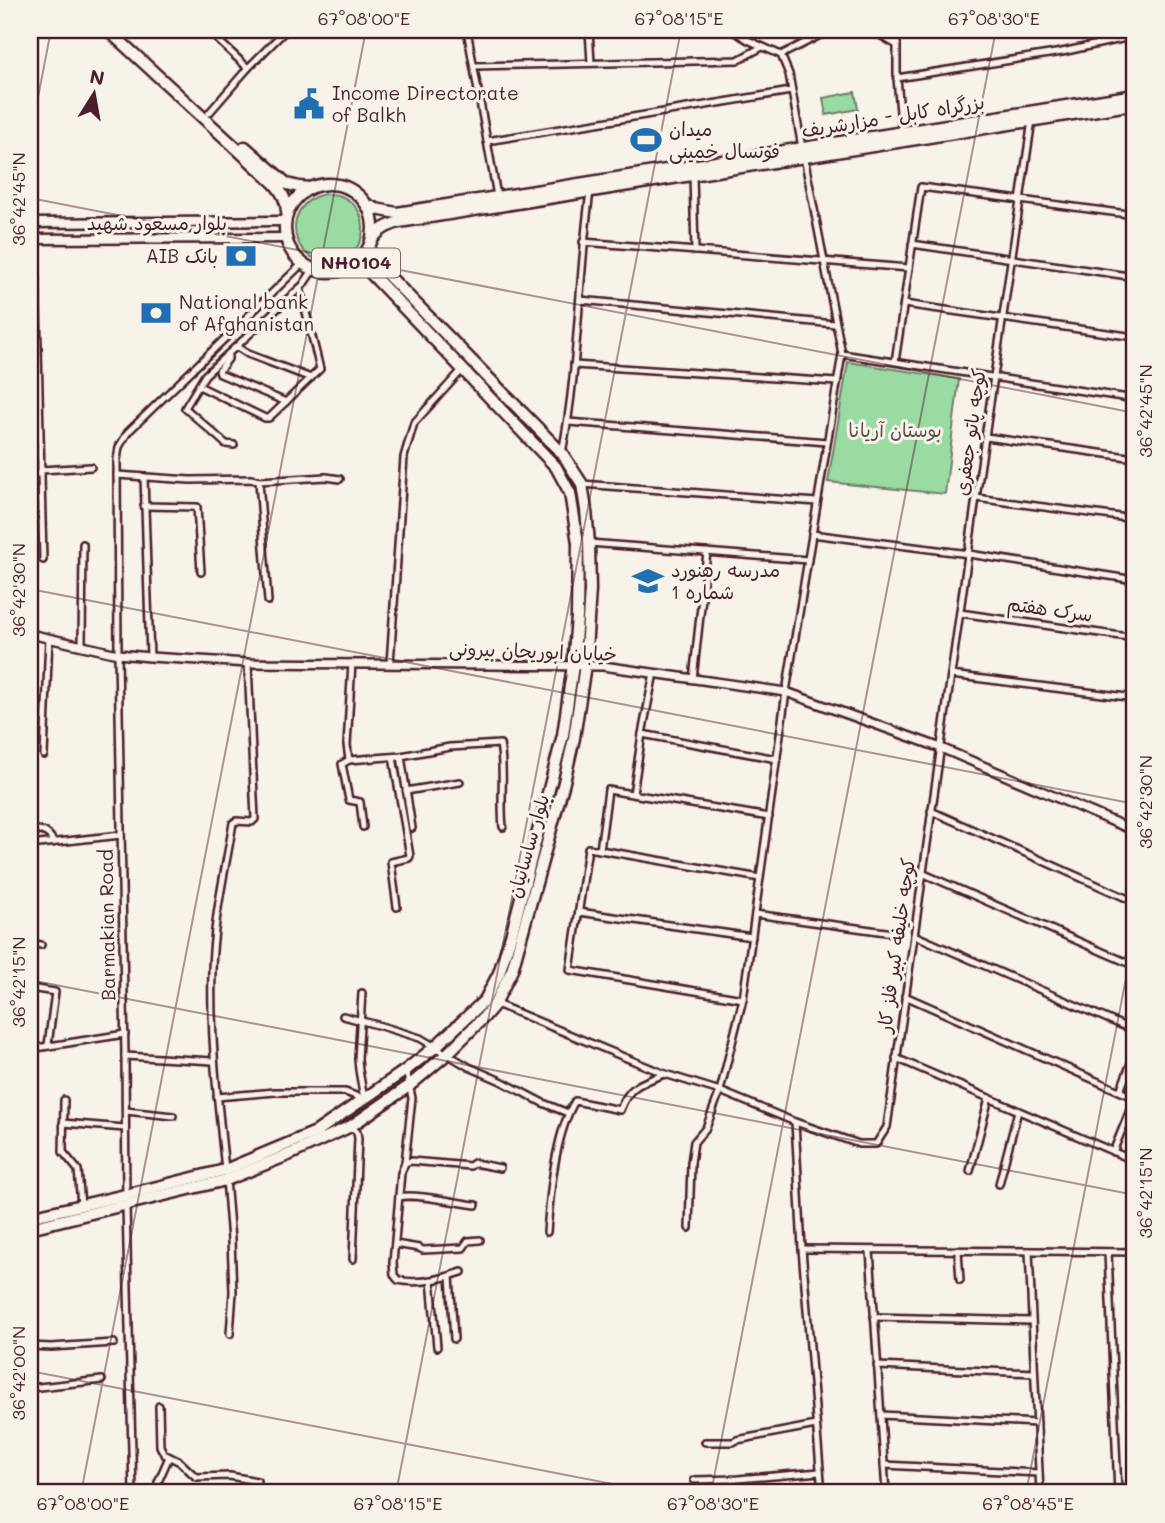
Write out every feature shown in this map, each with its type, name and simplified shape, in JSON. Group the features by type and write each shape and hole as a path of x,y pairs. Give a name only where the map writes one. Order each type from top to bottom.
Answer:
{"highway":[{"name":"NH0104","path":"108,30 245,151 287,184 311,188 335,184 358,195 366,204 373,228 372,240 359,261 342,271 323,272 302,264 291,252 285,238 286,200 282,192 245,151 209,113 117,30"},
{"name":"بزرگراه کابل - مزارشریف","path":"366,204 386,212 397,213 803,153 1135,95"},
{"name":"بزرگراه کابل - مزارشریف","path":"903,137 1135,104"},
{"name":"بزرگراه کابل - مزارشریف","path":"372,240 378,231 400,222 693,175 803,153"},
{"path":"286,216 293,202 311,188"},
{"name":"بلوار ساسانیان","path":"226,1175 316,1132 406,1070 490,1002 512,970 574,738 585,665 590,590 589,543 582,484 562,453 386,274 367,251"},
{"name":"بلوار ساسانیان","path":"30,1228 125,1200 226,1175 293,1153 351,1126 409,1086 447,1054 484,1017 490,1002 512,932 563,735 573,665 578,543 569,493 556,467 359,261"},
{"name":"بلوار ساسانیان","path":"30,1217 81,1205 125,1200"}],"main road":[{"name":"بلوار مسعود شهید","path":"33,223 286,216"},
{"name":"بلوار مسعود شهید","path":"33,239 285,238"}],"street":[{"path":"206,30 248,68"},
{"path":"209,113 286,30"},
{"path":"467,30 498,196"},
{"path":"589,30 591,63"},
{"path":"689,1228 694,1142 706,1128 720,1091 743,999 786,692 842,354 789,74 781,55 732,30"},
{"path":"748,30 748,40"},
{"path":"781,55 830,30"},
{"path":"871,30 897,45"},
{"path":"897,30 897,78 903,137"},
{"path":"897,78 1062,52 1135,36"},
{"path":"474,66 738,60 762,47"},
{"path":"487,141 791,91"},
{"name":"کوچه پاتو جعفری","path":"941,748 1032,120"},
{"path":"693,175 695,251"},
{"path":"895,362 921,187 1135,215"},
{"path":"562,453 568,422 590,191"},
{"path":"33,223 43,559"},
{"path":"583,243 909,268"},
{"path":"912,244 1135,277"},
{"name":"Barmakian Road","path":"133,1493 125,1200 126,1111 118,654 119,447 128,432 302,264"},
{"path":"234,445 226,444 184,408 205,375 300,288 313,270"},
{"path":"199,386 269,418 311,378 320,369 300,288"},
{"path":"580,300 835,324"},
{"path":"904,304 1135,337"},
{"path":"237,347 248,354 311,378"},
{"path":"228,354 219,374 286,402"},
{"path":"842,354 1135,399"},
{"path":"574,365 837,382"},
{"path":"390,664 404,457 414,423 464,368"},
{"path":"568,422 827,442"},
{"path":"986,437 1135,458"},
{"path":"30,474 92,467"},
{"path":"117,475 190,480 340,479"},
{"path":"144,477 150,657"},
{"path":"259,481 268,601"},
{"path":"582,484 817,502"},
{"path":"976,498 1135,519"},
{"path":"144,506 197,507 201,572"},
{"path":"812,534 969,554 1135,580"},
{"path":"589,543 808,560"},
{"path":"82,646 83,544"},
{"path":"693,679 707,552"},
{"name":"سرک هفتم","path":"960,612 1135,638"},
{"name":"خیابان ابوریحان بیرونی","path":"30,634 118,654 150,657 248,663 585,665 786,692 941,748 1135,831"},
{"path":"44,755 49,638"},
{"path":"230,1334 233,1292 231,1240 213,1061 212,971 215,923 233,823 252,822 255,819 248,663"},
{"path":"349,760 347,745 352,663"},
{"path":"634,794 654,673"},
{"path":"951,675 1135,698"},
{"path":"642,734 777,759"},
{"path":"363,827 360,802 349,800 342,764 349,760 401,756 450,747 500,744 503,768 503,827"},
{"name":"کوچه خلیفه کبیر فلز کار","path":"795,1122 859,1144 876,1144 887,1126 941,748"},
{"path":"401,756 412,828"},
{"path":"393,757 410,856 391,862 397,907"},
{"path":"406,791 460,782"},
{"path":"600,850 608,790 769,817"},
{"path":"931,811 1135,902"},
{"path":"30,828 48,832 53,843"},
{"path":"30,845 121,835"},
{"path":"743,999 570,970 588,848 760,878"},
{"path":"922,873 1135,966"},
{"path":"579,912 752,937"},
{"path":"755,914 893,933"},
{"path":"914,935 1133,1030 1135,1021"},
{"path":"30,943 41,945"},
{"path":"30,988 55,992 48,1045"},
{"path":"217,1097 275,1092 345,1092 364,1099 358,1059 362,993"},
{"path":"905,996 1135,1098 1113,1152"},
{"path":"490,1002 664,1074 720,1091 795,1122 802,1249 822,1493"},
{"path":"343,1017 420,1038 469,1067 568,1113"},
{"path":"30,1049 124,1034"},
{"path":"1120,1091 1135,1053"},
{"path":"125,1056 213,1061"},
{"path":"896,1058 1135,1161"},
{"path":"406,1070 412,1098 405,1163 401,1173 394,1275 405,1282 431,1280 461,1272"},
{"path":"547,1233 550,1195 559,1147 568,1113 575,1101 620,1110 626,1095 641,1083 664,1074"},
{"path":"971,1171 989,1098"},
{"path":"64,1100 63,1152 78,1170 81,1205"},
{"path":"126,1111 173,1116"},
{"path":"999,1184 1018,1111"},
{"path":"63,1124 125,1128"},
{"path":"351,1126 357,1132 358,1138 353,1259"},
{"path":"405,1163 411,1161 470,1166 474,1163 500,1168"},
{"path":"399,1197 476,1205"},
{"path":"395,1244 423,1250 443,1250 463,1248 468,1241 480,1240"},
{"path":"802,1249 1135,1252"},
{"path":"870,1250 886,1493"},
{"path":"958,1251 960,1280"},
{"path":"1029,1251 1040,1493"},
{"path":"1108,1252 1118,1493"},
{"path":"450,1276 454,1339"},
{"path":"431,1280 437,1347"},
{"path":"874,1317 1032,1321"},
{"path":"30,1346 114,1343"},
{"path":"877,1366 1034,1373"},
{"path":"30,1388 102,1380"},
{"path":"159,1406 160,1446 164,1454 180,1462 196,1477 230,1476 257,1481"},
{"path":"881,1415 1037,1423"},
{"path":"705,1442 733,1442 816,1425"},
{"path":"159,1493 158,1482 169,1457"},
{"path":"884,1465 1039,1473"},
{"path":"694,1480 820,1472"}],"green space":[{"path":"855,92 858,109 826,115 823,98"},
{"path":"329,194 342,197 353,204 360,215 363,228 360,241 353,252 342,259 329,262 316,259 305,252 298,241 295,228 298,215 305,204 316,197"},
{"name":"بوستان آریانا","path":"848,362 959,379 945,494 828,482"}],"place":[{"name":"Income Directorate of Balkh","path":"309,104"},
{"name":"میدان فوتسال خمینی","path":"646,140"},
{"name":"AIB بانک","path":"241,256"},
{"name":"National bank of Afghanistan","path":"156,313"},
{"name":"مدرسه رهنورد شماره 1","path":"648,581"}]}
